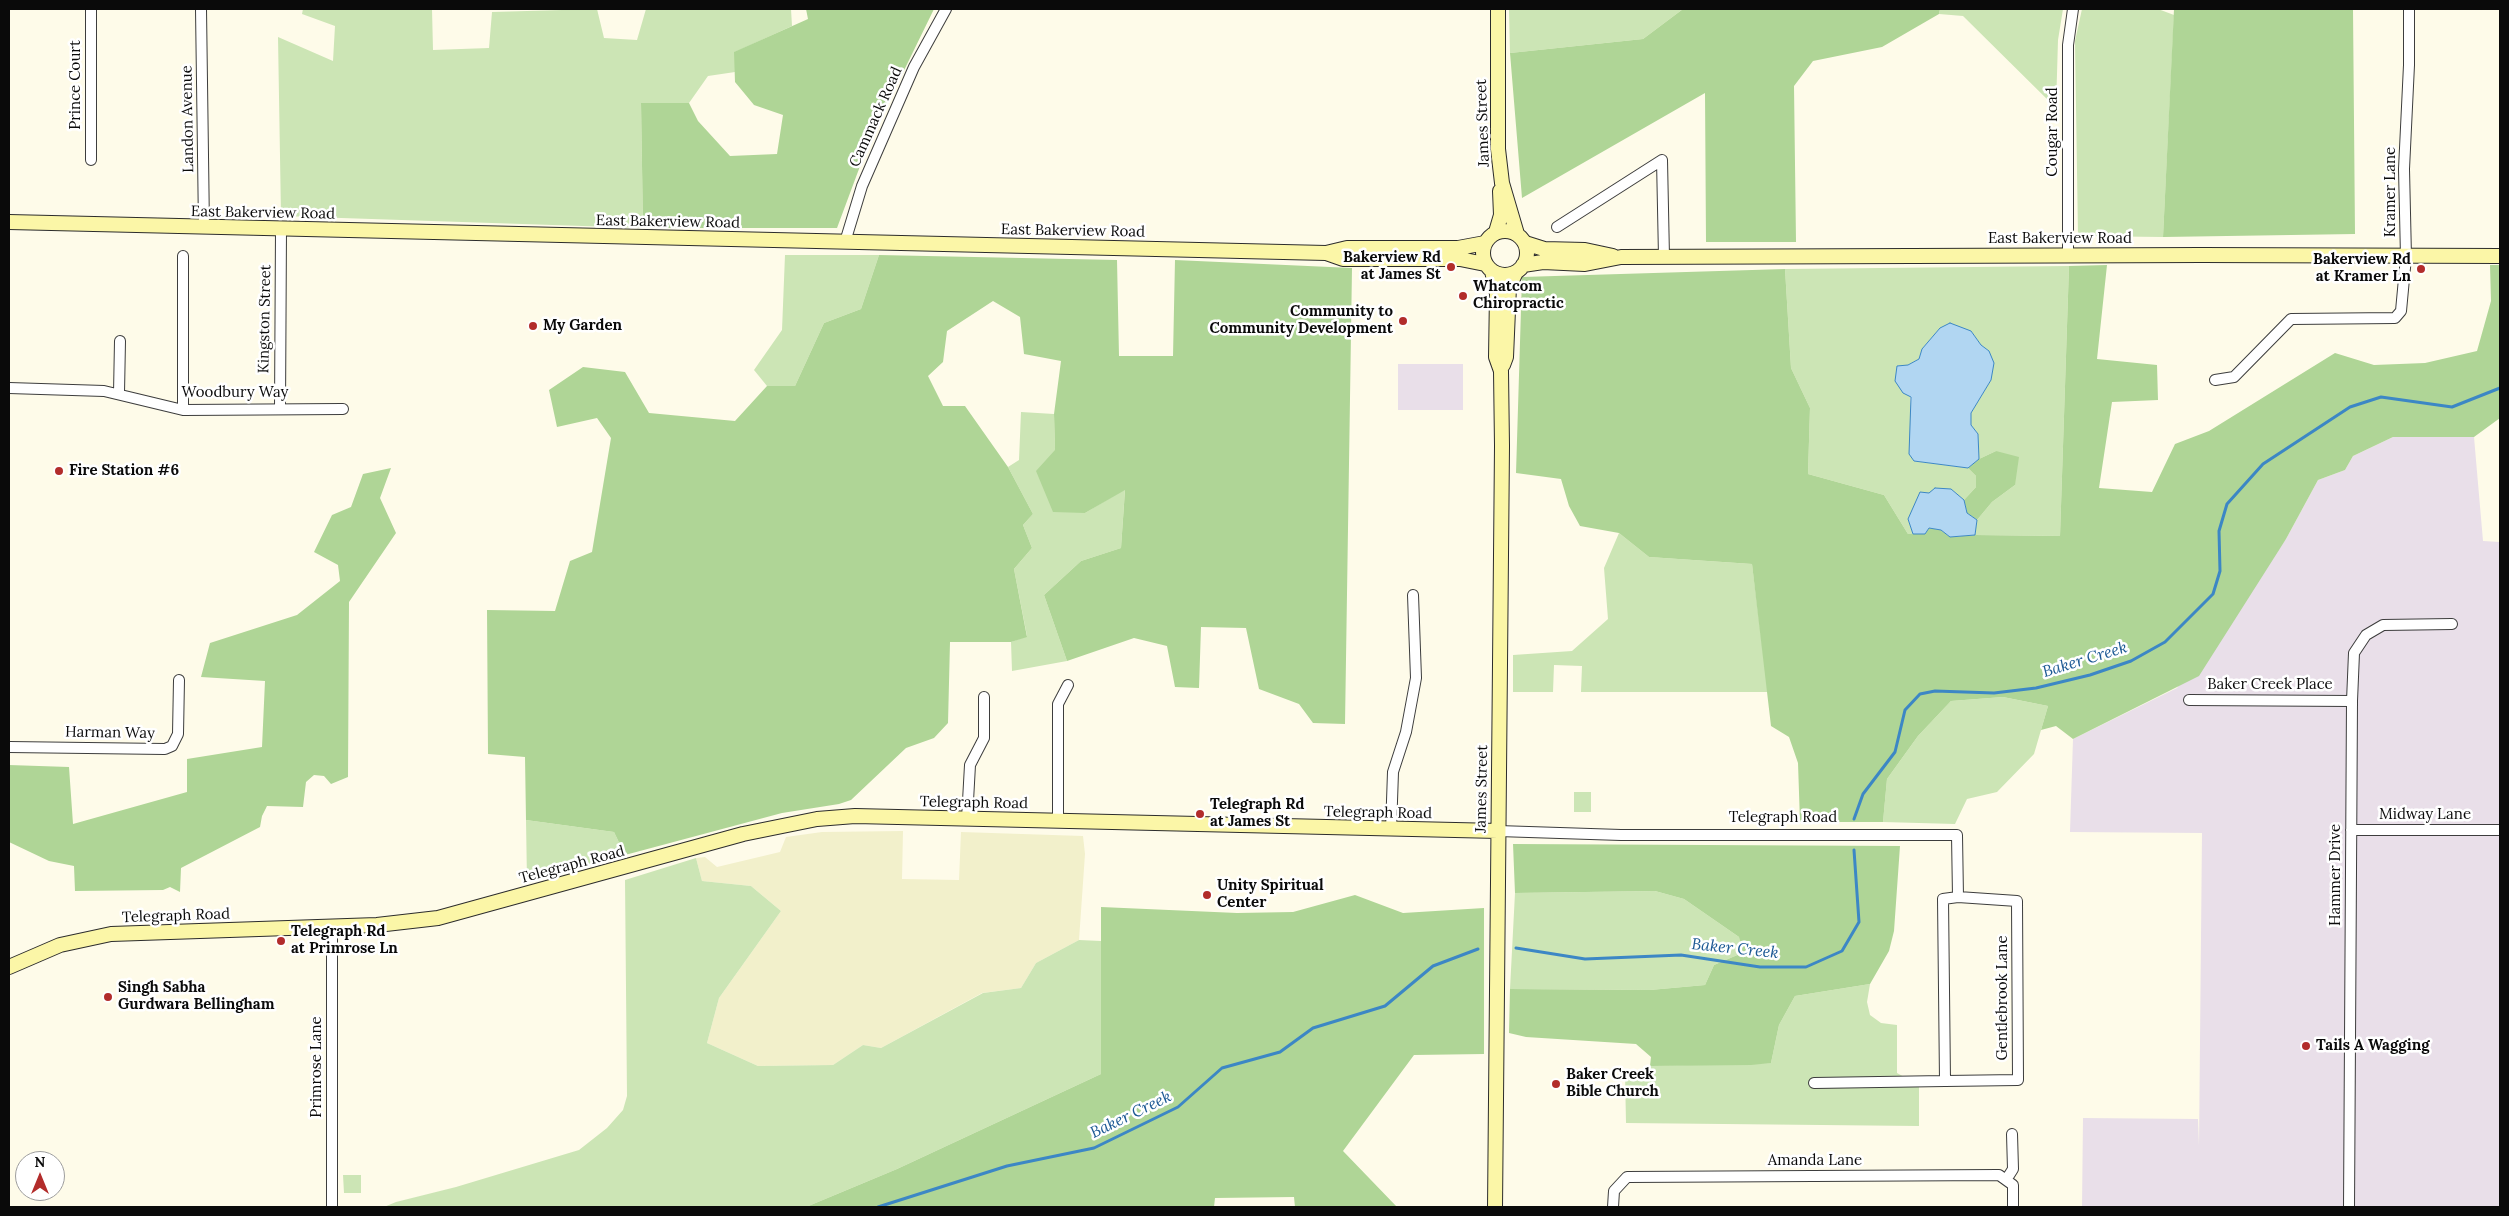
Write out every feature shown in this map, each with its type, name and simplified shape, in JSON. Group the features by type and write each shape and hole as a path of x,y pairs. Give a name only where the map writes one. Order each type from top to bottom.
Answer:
{"main road":[{"name":"James Street","path":"1498,9 1498,149 1502,183 1521,239"},
{"path":"1496,232 1507,231 1521,239 1527,256 1520,268 1506,275 1488,267 1482,254 1485,242 1496,232 1500,215 1499,196 1502,183"},
{"name":"East Bakerview Road","path":"9,222 281,230 1326,253 1347,248 1458,248 1485,242"},
{"name":"East Bakerview Road","path":"1521,239 1544,249 1585,250 1621,257 2500,256"},
{"name":"East Bakerview Road","path":"1326,253 1343,259 1460,260 1488,267"},
{"name":"East Bakerview Road","path":"1520,268 1543,262 1585,264 1621,257"},
{"name":"James Street","path":"1488,267 1497,294 1496,357 1501,371"},
{"name":"James Street","path":"1495,1207 1501,371 1506,357 1510,288 1520,268"},
{"name":"Telegraph Road","path":"9,968 60,945 111,934 332,927 410,922 438,918 784,824 839,817 1498,831"}],"street":[{"name":"Prince Court","path":"91,9 91,160"},
{"name":"Landon Avenue","path":"202,9 204,228"},
{"name":"Cammack Road","path":"845,242 862,186 914,67 946,9"},
{"name":"Cougar Road","path":"2068,255 2068,45 2073,9"},
{"name":"Kramer Lane","path":"2215,380 2234,377 2291,320 2395,318 2401,311 2404,300 2406,257 2404,169 2410,65 2409,9"},
{"path":"1557,227 1662,160 1664,257"},
{"name":"Kingston Street","path":"280,408 281,230"},
{"path":"183,256 183,410"},
{"path":"119,394 120,341"},
{"name":"Woodbury Way","path":"9,388 119,394 183,410 343,409"},
{"path":"1391,830 1393,772 1406,732 1416,678 1413,595"},
{"name":"Hammer Drive","path":"2349,1207 2352,701 2354,653 2366,635 2383,625 2452,624"},
{"name":"Harman Way","path":"9,747 165,749 172,746 178,734 179,680"},
{"path":"1058,821 1058,704 1068,685"},
{"path":"967,819 970,765 984,738 984,697"},
{"name":"Baker Creek Place","path":"2189,700 2352,701"},
{"name":"Midway Lane","path":"2351,830 2500,830"},
{"name":"Telegraph Road","path":"1498,831 1621,835 1957,836 1958,897"},
{"path":"1945,1081 1944,899 1958,897"},
{"name":"Gentlebrook Lane","path":"1814,1082 2018,1080 2017,901 1958,897"},
{"name":"Primrose Lane","path":"332,927 332,1207"},
{"path":"2012,1134 2013,1169 2006,1180 2013,1185 2013,1207"},
{"name":"Amanda Lane","path":"1613,1207 1614,1191 1627,1177 1999,1175 2006,1180"}],"shaded area":[{"path":"1398,364 1463,364 1463,410 1398,410"},
{"path":"2393,437 2474,437 2483,541 2500,542 2500,1207 2082,1207 2083,1118 2198,1119 2199,1146 2202,833 2070,832 2073,739 2177,688 2286,539 2318,480 2345,470 2353,456"},
{"path":"903,831 902,879 959,880 961,832 1083,836 1085,854 1079,940 1036,963 1021,988 982,993 881,1048 863,1045 833,1065 758,1066 707,1043 719,998 781,911 751,886 702,881 696,858 705,857 717,867 780,852 786,837 822,832"}],"green space":[{"path":"303,9 432,9 433,50 489,48 492,12 597,9 604,38 637,40 646,9 791,9 792,26 735,52 735,72 708,76 689,103 641,103 643,228 281,216 278,37 333,61 335,26 302,14"},
{"path":"806,9 934,9 869,142 837,228 643,228 641,103 689,103 698,121 730,156 777,154 783,115 754,105 735,82 734,52 808,19"},
{"path":"1509,9 1683,9 1643,39 1510,53"},
{"path":"1683,9 1940,9 1939,14 1882,47 1813,61 1794,86 1796,242 1706,242 1705,93 1522,198 1510,53 1643,39"},
{"path":"1940,9 2063,9 2058,40 2056,108 1963,16 1939,14"},
{"path":"2082,9 2158,9 2174,15 2163,237 2078,236 2075,41"},
{"path":"2174,9 2353,9 2355,234 2163,237"},
{"path":"785,255 879,255 861,309 824,323 795,386 767,386 754,370 782,330"},
{"path":"879,255 1117,260 1119,356 1173,356 1175,260 1352,268 1345,724 1313,723 1299,704 1259,689 1246,628 1201,627 1199,688 1175,687 1167,646 1134,638 1067,661 1044,595 1081,561 1121,548 1125,490 1085,513 1053,512 1036,471 1055,450 1054,414 1061,361 1024,354 1020,317 993,301 947,331 943,362 928,376 943,406 965,406 1008,467 1033,514 1023,525 1032,548 1014,569 1027,637 1011,642 950,642 948,723 934,738 906,748 851,800 839,804 782,813 625,855 614,832 526,820 525,757 488,754 487,610 555,611 570,561 592,552 611,438 597,418 557,427 549,390 583,367 625,372 649,413 735,421 767,386 795,386 824,323 861,309"},
{"path":"2107,265 2097,359 2157,365 2158,400 2112,402 2099,488 2152,492 2175,444 2209,431 2335,353 2374,365 2425,363 2477,351 2491,301 2490,265 2500,265 2500,418 2474,437 2393,437 2353,456 2345,470 2318,480 2286,539 2199,676 2073,739 2056,726 2041,730 2048,706 2003,697 1951,701 1918,736 1887,779 1883,822 1800,822 1798,763 1789,737 1771,726 1752,564 1649,557 1619,533 1580,526 1569,506 1561,479 1516,473 1522,277 1785,269 1791,368 1810,408 1808,474 1884,495 1908,534 1925,534 1929,528 1941,530 1950,537 1975,535 2060,536 2069,266"},
{"path":"2069,266 2060,536 1975,535 1977,520 1992,502 2015,485 1996,451 1979,459 1978,434 1971,425 1971,413 1991,380 1989,351 1981,345 1971,331 1940,328 1922,349 1919,359 1908,365 1914,461 1968,468 1976,476 1976,487 1964,500 1951,489 1909,519 1913,534 1908,534 1884,495 1808,474 1810,408 1791,368 1785,269"},
{"path":"1021,412 1054,414 1055,450 1085,513 1125,489 1121,548 1081,561 1044,595 1067,661 1012,671 1011,642 1027,636 1014,569 1032,548 1023,525 1033,514 1008,467 1019,460"},
{"path":"1996,451 2019,457 2015,485 1992,502 1977,520 1967,513 1964,500 1976,487 1976,476 1968,468 1979,459"},
{"path":"391,468 380,498 396,533 349,602 348,777 331,784 324,776 314,775 306,782 303,807 267,806 262,816 260,827 181,868 180,892 170,887 163,890 75,891 74,866 49,861 9,842 9,765 69,767 73,824 187,792 187,759 262,747 265,681 201,677 210,643 297,615 340,581 338,565 314,552 332,515 351,507 363,474"},
{"path":"1619,533 1649,557 1752,564 1768,692 1581,692 1582,666 1554,665 1553,692 1513,692 1513,655 1572,651 1608,619 1604,568"},
{"path":"2003,697 2048,706 2034,754 1997,792 1967,799 1955,824 1883,822 1887,779 1918,736 1951,701"},
{"path":"1574,792 1591,792 1591,812 1574,812"},
{"path":"526,820 614,832 625,855 527,881"},
{"path":"1513,844 1900,846 1894,931 1889,951 1870,984 1795,996 1779,1025 1771,1063 1751,1065 1650,1066 1651,1057 1636,1044 1526,1037 1509,1033 1510,989 1650,990 1705,985 1714,965 1742,953 1739,937 1684,899 1655,891 1515,893"},
{"path":"696,858 702,881 751,886 781,911 719,998 707,1043 758,1066 833,1065 863,1045 881,1048 983,993 1021,988 1036,963 1079,940 1101,941 1101,1074 897,1169 806,1207 384,1207 579,1150 607,1128 623,1110 627,1096 625,880"},
{"path":"1655,891 1684,899 1739,937 1742,953 1714,965 1705,985 1650,990 1510,989 1515,893"},
{"path":"1355,895 1403,913 1484,908 1484,1054 1414,1055 1343,1151 1397,1207 1295,1207 1294,1197 1215,1198 1214,1207 806,1207 897,1169 1101,1074 1101,907 1237,913 1293,912"},
{"path":"1870,984 1867,1002 1870,1015 1881,1023 1897,1025 1897,1073 1919,1085 1919,1126 1626,1123 1625,1073 1650,1073 1650,1066 1771,1063 1779,1025 1795,996"},
{"path":"343,1175 361,1175 361,1193 344,1193"}],"water":[{"path":"1950,323 1971,331 1981,345 1989,351 1994,363 1991,380 1971,413 1971,425 1978,434 1979,459 1968,468 1914,461 1909,454 1911,397 1903,393 1895,381 1897,366 1908,365 1919,359 1922,349 1940,328"},
{"path":"1935,488 1951,489 1964,500 1967,513 1977,520 1975,535 1950,537 1941,530 1929,528 1925,534 1913,534 1908,519 1920,492 1929,493"}],"waterway":[{"name":"Baker Creek","path":"1854,819 1863,794 1895,752 1905,710 1920,694 1935,691 1994,693 2036,688 2090,675 2131,661 2165,642 2213,594 2220,571 2219,531 2227,504 2263,464 2350,407 2381,397 2452,407 2500,388"},
{"name":"Baker Creek","path":"1516,948 1585,959 1681,955 1760,967 1806,967 1842,951 1859,922 1854,850"},
{"name":"Baker Creek","path":"878,1207 1007,1166 1094,1148 1178,1107 1222,1068 1280,1052 1313,1028 1385,1006 1433,966 1478,949"}],"place":[{"name":"Bakerview Rd at James St","path":"1451,267"},
{"name":"Bakerview Rd at Kramer Ln","path":"2421,269"},
{"name":"Whatcom Chiropractic","path":"1463,296"},
{"name":"Community to Community Development","path":"1403,321"},
{"name":"My Garden","path":"533,326"},
{"name":"Fire Station #6","path":"59,471"},
{"name":"Telegraph Rd at James St","path":"1200,814"},
{"name":"Unity Spiritual Center","path":"1207,895"},
{"name":"Telegraph Rd at Primrose Ln","path":"281,941"},
{"name":"Singh Sabha Gurdwara Bellingham","path":"108,997"},
{"name":"Tails A Wagging","path":"2306,1046"},
{"name":"Baker Creek Bible Church","path":"1556,1084"}]}
